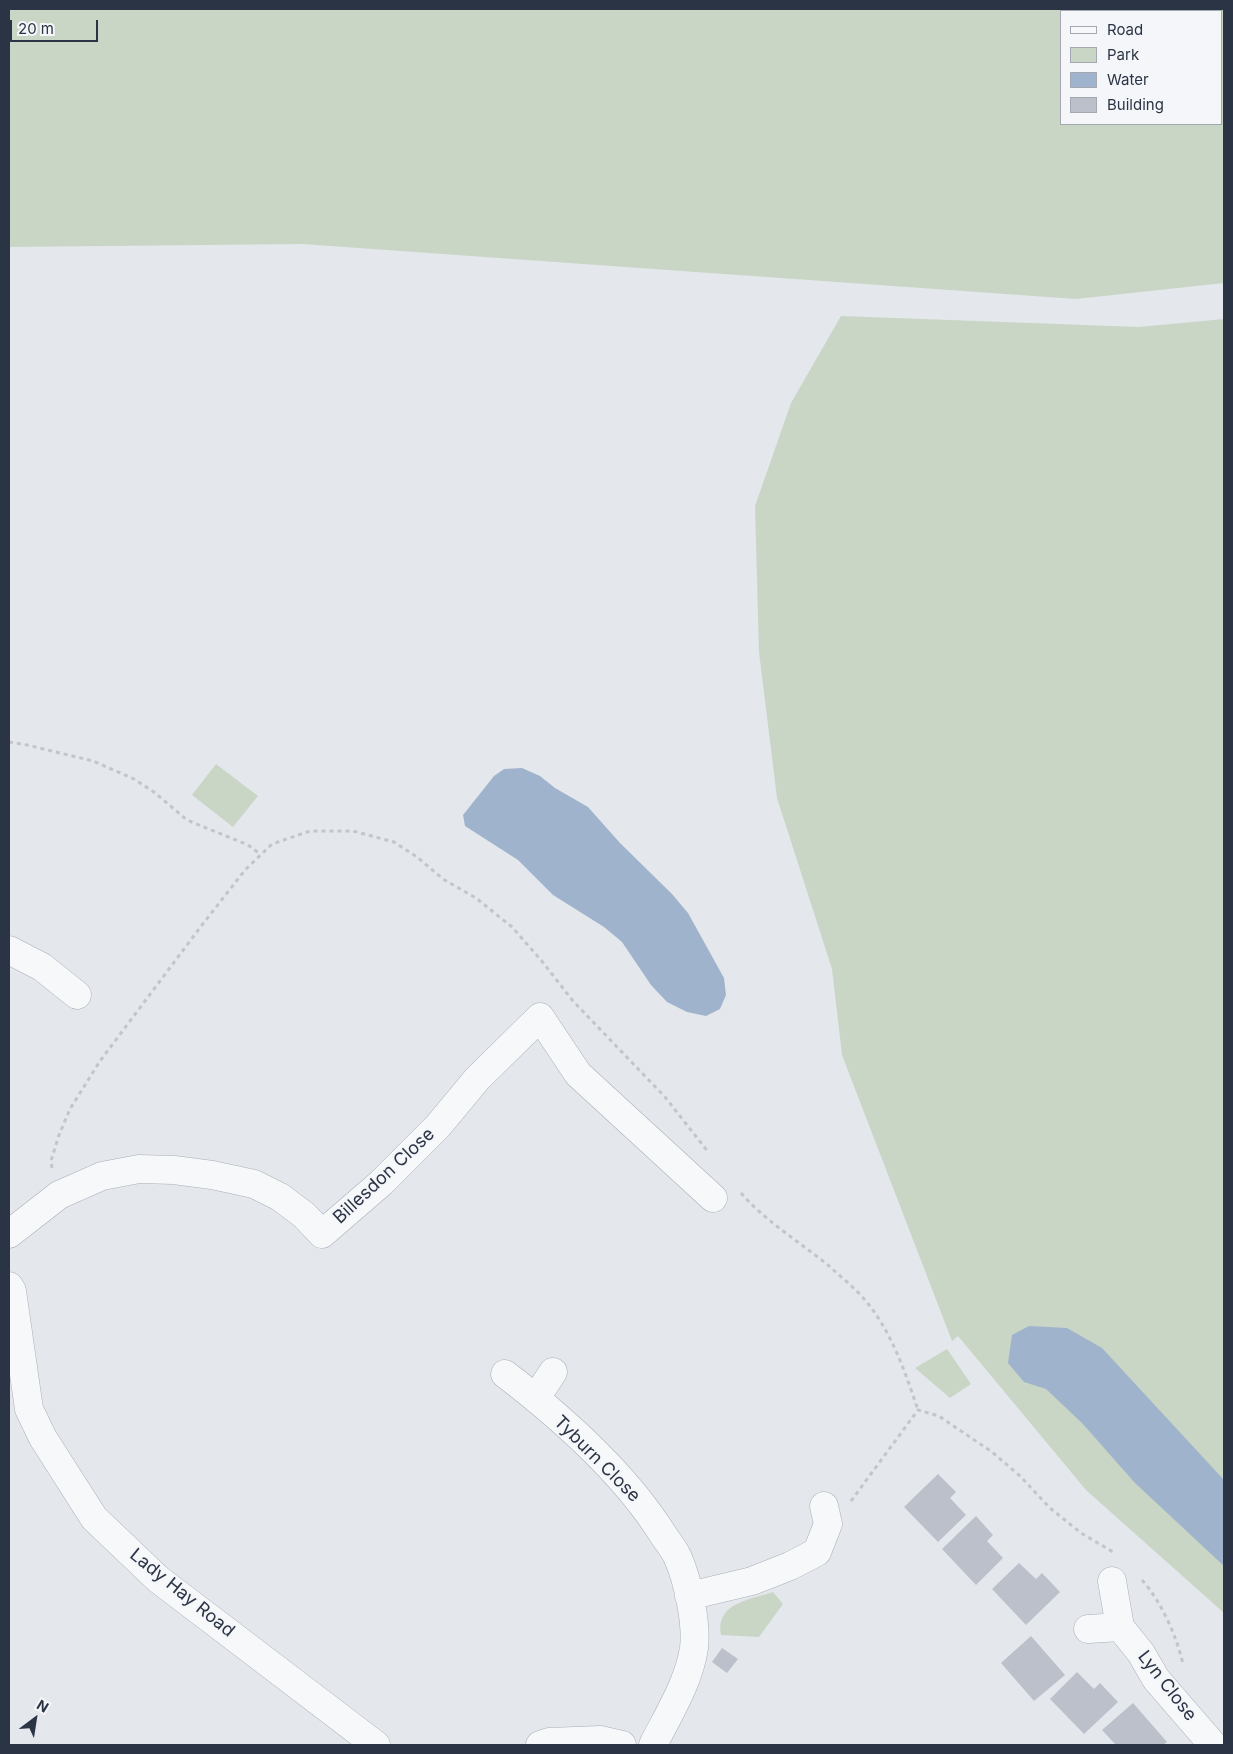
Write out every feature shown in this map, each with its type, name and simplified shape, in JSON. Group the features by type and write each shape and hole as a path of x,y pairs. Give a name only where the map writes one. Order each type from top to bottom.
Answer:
{"street":[{"path":"9,950 42,967 77,995"},
{"name":"Billesdon Close","path":"9,1234 59,1195 102,1176 139,1169 174,1170 254,1184 280,1197 304,1215 322,1234 381,1184 438,1126 477,1079 540,1017 578,1074 713,1198"},
{"name":"Lady Hay Road","path":"9,1286 12,1291 29,1409 43,1438 94,1518 158,1579 376,1745"},
{"path":"536,1398 553,1372"},
{"name":"Tyburn Close","path":"505,1374 536,1398 612,1469 649,1512 678,1558 689,1596 694,1623 694,1648 688,1671 676,1701 653,1745"},
{"path":"689,1596 752,1581 790,1566 817,1552 826,1515"},
{"path":"1088,1629 1120,1627 1124,1577"},
{"name":"Lyn Close","path":"1120,1627 1141,1652 1156,1679 1213,1745"},
{"path":"540,1745 549,1742 600,1740 622,1745"}],"path":[{"path":"9,742 94,761 126,775 154,792 187,820 248,845 260,854"},
{"path":"826,1515 842,1514 918,1410 939,1416 992,1452 1020,1476 1050,1508 1081,1533 1114,1552"},
{"path":"1124,1577 1147,1586 1179,1646 1184,1672"}],"green space":[{"path":"9,9 1224,9 1224,283 1076,299 302,244 9,247"},
{"path":"841,316 1139,327 1224,319 1224,1613 1086,1490 958,1336 952,1341 842,1055 832,969 777,798 759,652 755,506 791,403"},
{"path":"216,764 258,796 233,827 192,795"},
{"path":"947,1349 971,1384 950,1398 915,1368"},
{"path":"773,1592 783,1604 759,1637 721,1635 723,1616 728,1609 744,1601"}],"water":[{"path":"522,768 540,776 555,788 588,807 688,913 724,978 726,995 720,1009 706,1016 687,1012 667,1002 651,985 622,942 604,927 553,895 518,860 465,826 463,815 494,776 504,769"},
{"path":"1029,1326 1067,1328 1102,1348 1224,1480 1224,1566 1135,1483 1082,1423 1046,1389 1024,1382 1008,1363 1012,1335"}],"building":[{"path":"938,1474 956,1492 950,1498 966,1515 938,1542 904,1507"},
{"path":"976,1516 993,1535 987,1541 1003,1558 976,1585 942,1549"},
{"path":"1019,1563 1036,1579 1042,1573 1060,1592 1026,1625 992,1589"},
{"path":"1031,1636 1065,1675 1034,1701 1001,1663"},
{"path":"722,1648 738,1659 727,1673 712,1662"},
{"path":"1077,1672 1094,1689 1100,1683 1118,1702 1084,1734 1050,1699"},
{"path":"1133,1703 1167,1742 1163,1745 1116,1745 1102,1730"}]}
